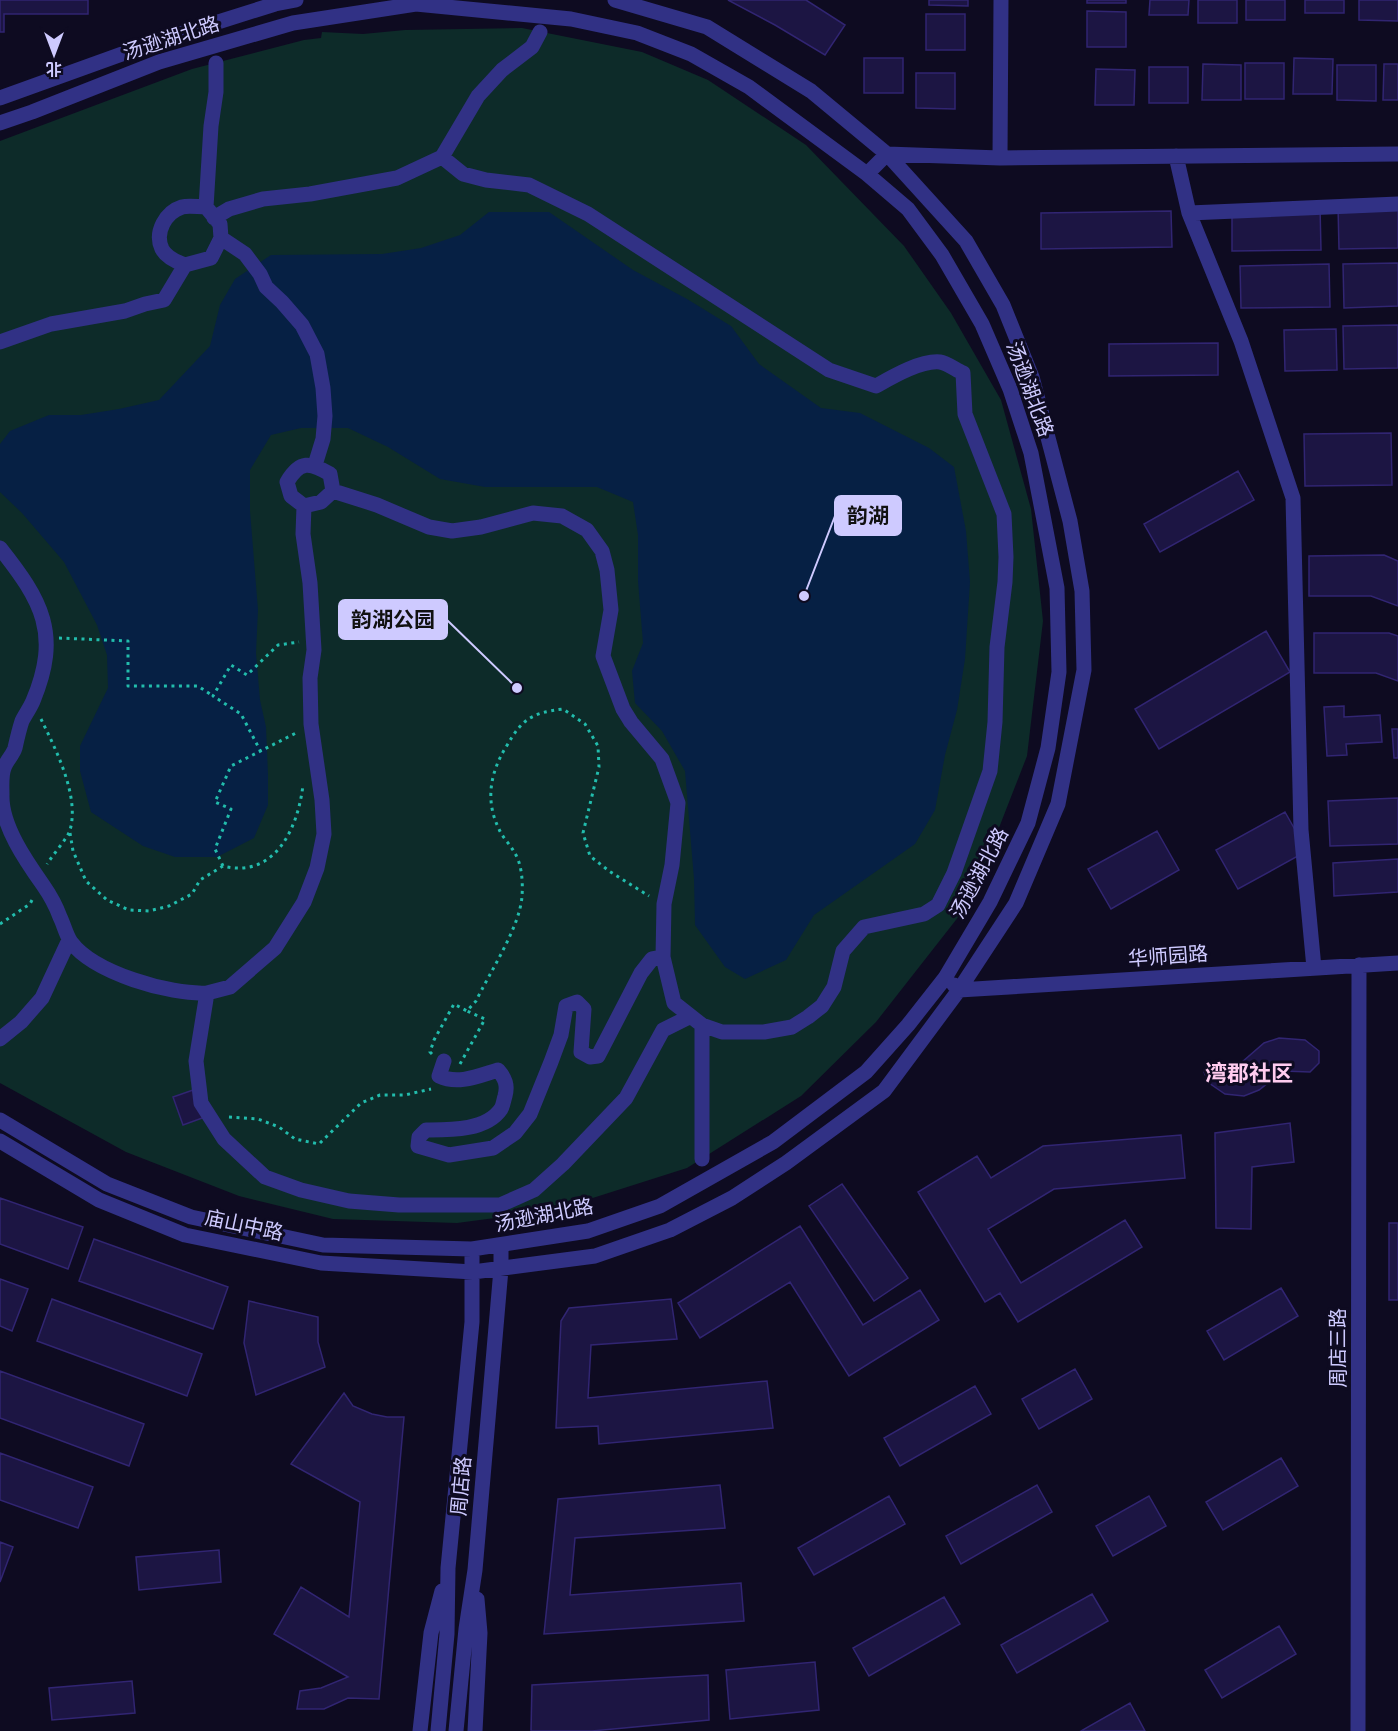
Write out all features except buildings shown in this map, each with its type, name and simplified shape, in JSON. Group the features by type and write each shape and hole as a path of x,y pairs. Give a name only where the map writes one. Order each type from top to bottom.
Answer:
{"street":[{"name":"汤逊湖北路","path":"0,98 158,41 275,4 296,0"},
{"name":"汤逊湖北路","path":"501,1269 594,1256 670,1230 732,1198 786,1162 884,1090 959,990 1016,903 1058,804 1084,670 1082,591 1070,521 1032,377 1003,305 966,241 887,154 811,91 706,27 615,0"},
{"path":"1000,159 1001,0"},
{"name":"汤逊湖北路","path":"0,123 159,62 293,22 416,3 571,18 648,37 691,54 749,87 867,174 908,209 942,255 982,324 1010,389 1031,453 1057,588 1059,672 1048,748 1028,823 990,902 945,978 909,1025 866,1072 773,1142 660,1206 588,1231 472,1249 472,1272"},
{"path":"216,63 216,92 211,126 210,213 220,224 221,238 211,258 185,265 175,262 162,250 159,237 162,225 169,214 184,206 210,213 263,200 397,178 442,157 478,96 502,70 532,47 540,32"},
{"path":"867,174 887,154 1000,159 1398,154"},
{"path":"1176,156 1189,213 1240,341 1293,498 1301,830 1314,968"},
{"path":"333,491 377,505 429,526 452,531 481,527 533,513 562,516 587,530 602,551 607,570 610,610 603,656 623,709 662,759 678,803 672,865 664,904 663,957 674,1003 697,1020 722,1032 765,1032 792,1027 822,1006 834,987 843,951 864,927 924,914 938,904 954,873 990,771 995,723 997,647 1005,582 1004,514 965,414 963,373 941,362 903,372 876,386 829,370 588,214 529,185 486,180 463,174 442,157"},
{"path":"1189,213 1398,204"},
{"path":"221,238 245,254 260,274 266,287 302,325 317,354 325,416 323,439 315,465"},
{"path":"0,342 51,324 125,311 164,300 185,265"},
{"path":"304,506 291,496 287,482 303,465 315,465 330,474 333,491"},
{"path":"304,506 321,502 333,491"},
{"path":"0,548 31,591 44,619 46,637 46,656 33,701 21,723 14,751 4,768 2,798 9,829 60,916 69,940 81,954 112,972 168,990 191,994 207,993 230,987 275,948 304,902 314,877 324,834 322,800 311,724 310,678 314,651 303,534 304,506"},
{"path":"0,1040 21,1022 42,998 69,940"},
{"path":"444,1060 439,1076 449,1081 466,1080 498,1070 505,1078 507,1091 501,1109 489,1120 472,1127 426,1130 419,1137 418,1146 449,1155 493,1148 515,1132 530,1114 561,1035 566,1006 577,1002 584,1009 581,1052 590,1057 598,1056 641,973 652,959 663,957"},
{"name":"华师园路","path":"959,990 1398,963"},
{"name":"周店三路","path":"1358,1731 1359,965"},
{"path":"945,978 959,990"},
{"path":"207,993 196,1061 201,1103 224,1139 265,1177 301,1190 349,1201 399,1205 500,1205 534,1190 563,1164 626,1098 663,1030 697,1020"},
{"path":"697,1020 702,1159"},
{"name":"庙山中路","path":"0,1120 107,1184 191,1217 323,1245 472,1249"},
{"name":"庙山中路","path":"0,1141 99,1200 185,1235 321,1263 472,1272 501,1269"},
{"name":"周店路","path":"456,1731 466,1629 475,1570 501,1269 501,1245"},
{"name":"周店路","path":"438,1731 447,1634 448,1568 472,1322 472,1272"},
{"path":"420,1731 431,1633 448,1568"},
{"path":"475,1570 480,1633 475,1731"}],"path":[{"path":"46,637 128,641 128,686 198,686 241,714 261,752"},
{"path":"213,696 231,665 247,675 278,645 313,639"},
{"path":"33,701 55,746 66,777 71,803 70,833 74,851 86,881 107,900 129,910 149,911 169,906 192,894 200,880 223,866 239,870 265,862 278,850 301,807 304,783"},
{"path":"467,1011 476,1001 514,928 522,898 522,877 516,855 499,830 489,801 491,783 498,761 515,730 537,712 563,709 585,724 598,746 599,767 583,832 590,856 636,889 664,904"},
{"path":"223,866 215,849 231,809 215,802 231,766 311,724"},
{"path":"0,924 30,904 57,848 70,833"},
{"path":"454,1004 467,1011 485,1019 460,1064 444,1060 430,1052 454,1004"},
{"path":"211,1117 258,1119 279,1127 295,1139 320,1144 361,1103 380,1095 405,1095 430,1089 449,1081"}],"green space":[{"path":"522,28 642,52 708,80 806,145 904,246 951,313 1001,400 1031,509 1043,621 1027,756 970,902 876,1022 801,1096 687,1168 555,1210 457,1223 333,1219 239,1196 126,1152 0,1083 0,141 192,69 304,40 321,38 322,32 363,34 405,30"}],"water":[{"path":"489,212 549,212 633,270 731,326 759,364 821,408 860,413 929,448 954,467 966,531 970,582 965,659 957,710 945,755 935,810 915,844 814,915 786,960 745,979 725,967 695,925 694,879 685,771 662,731 635,703 632,671 643,643 638,581 638,535 633,502 597,487 485,487 440,479 388,447 348,428 301,428 271,435 250,470 250,511 258,610 256,653 260,700 266,727 268,775 268,805 254,838 217,857 175,857 143,846 91,812 80,771 80,746 108,688 107,655 97,625 64,562 22,513 0,492 0,444 10,431 49,415 81,415 159,400 210,346 220,305 235,279 271,255 382,254 421,248 460,235"}],"place":[{"name":"韵湖","path":"804,596"},
{"name":"韵湖公园","path":"517,688"}],"district":[{"name":"湾郡社区","path":"1249,1073"}]}
